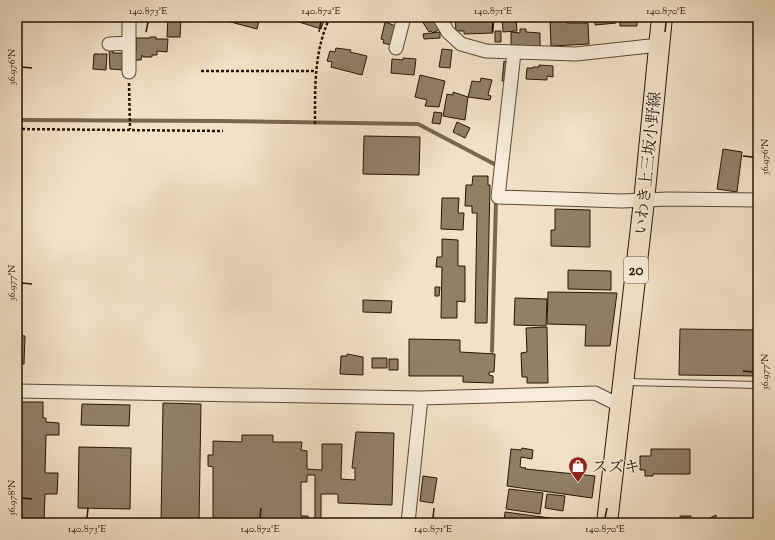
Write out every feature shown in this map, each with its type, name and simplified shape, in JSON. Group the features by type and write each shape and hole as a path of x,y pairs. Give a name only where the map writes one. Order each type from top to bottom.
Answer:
{"main road":[{"name":"いわき上三坂小野線","path":"607,523 644,201 662,17"}],"street":[{"path":"129,17 129,72"},
{"path":"396,48 404,17"},
{"path":"439,17 448,32 461,44 486,51 576,54 659,45"},
{"path":"109,44 129,43"},
{"path":"514,53 498,197 644,201 668,198 758,200"},
{"path":"17,391 421,398 595,393 620,406"},
{"path":"408,523 421,398"}],"lane":[{"path":"623,381 758,385"}],"path":[{"path":"315,124 316,71 319,48 330,17"},
{"path":"201,71 316,71"},
{"path":"129,72 130,129"},
{"path":"17,129 224,131"}],"building":[{"path":"168,17 181,17 180,37 167,37"},
{"path":"228,17 260,17 257,29 227,21"},
{"path":"297,17 325,17 321,29 296,21"},
{"path":"429,17 433,17 440,29 433,33 431,31 429,32 422,21"},
{"path":"455,17 494,17 493,33 464,34 464,31 456,31"},
{"path":"502,17 516,17 517,31 503,32"},
{"path":"595,17 616,17 616,23 595,25"},
{"path":"620,17 637,17 637,26 620,26"},
{"path":"550,20 567,20 567,23 588,23 589,44 551,46"},
{"path":"385,22 396,26 391,45 383,43 384,40 381,39"},
{"path":"520,29 526,29 526,32 540,33 540,48 511,47 511,32 520,33"},
{"path":"495,31 501,31 501,42 495,42"},
{"path":"440,32 440,38 424,39 423,34"},
{"path":"156,37 156,39 168,39 167,52 157,51 157,55 152,55 152,57 143,57 142,55 141,60 132,60 132,51 136,51 136,38"},
{"path":"336,48 351,50 350,52 367,56 362,75 331,67 332,62 327,61 330,51 335,52"},
{"path":"109,49 113,49 113,53 125,53 124,70 110,69"},
{"path":"442,49 452,50 450,68 439,67"},
{"path":"94,54 107,54 106,70 93,69"},
{"path":"403,58 416,59 414,75 391,73 392,59 403,60"},
{"path":"504,61 508,63 506,81 502,81"},
{"path":"539,65 553,66 553,77 547,76 547,80 526,79 527,68 539,67"},
{"path":"420,75 445,81 439,107 425,106 427,100 415,97"},
{"path":"481,78 492,80 488,95 491,96 490,100 468,97 472,81 480,82"},
{"path":"453,92 468,97 465,120 443,116 447,94 453,95"},
{"path":"434,112 442,113 440,124 432,123"},
{"path":"457,122 470,128 465,138 453,132"},
{"path":"364,136 420,137 419,175 363,174"},
{"path":"723,149 742,152 737,192 717,189"},
{"path":"473,176 488,176 488,185 490,185 487,323 475,323 477,213 472,213 472,206 465,206 466,185 472,185"},
{"path":"442,198 459,198 458,213 464,213 463,230 441,229"},
{"path":"555,209 590,210 590,247 551,246 551,230 555,230"},
{"path":"442,239 458,240 458,266 465,266 465,302 457,301 457,318 441,318 442,267 436,267 437,257 442,257"},
{"path":"568,270 611,271 611,290 568,289"},
{"path":"435,287 440,287 439,296 435,296"},
{"path":"548,292 617,293 610,346 585,346 586,325 547,324"},
{"path":"515,298 547,299 546,326 514,325"},
{"path":"363,300 392,301 391,313 363,312"},
{"path":"547,327 548,383 527,383 527,377 522,377 521,353 527,352 526,328"},
{"path":"680,329 758,330 758,376 679,375"},
{"path":"17,335 25,336 24,364 17,364"},
{"path":"409,339 460,340 460,352 495,354 494,372 489,372 489,375 493,376 493,383 463,382 463,376 409,376"},
{"path":"347,354 363,357 363,375 340,374 341,356 347,356"},
{"path":"372,358 387,358 387,368 372,368"},
{"path":"389,359 398,359 398,370 389,370"},
{"path":"17,365 21,365 21,374 17,374"},
{"path":"17,402 43,402 43,418 46,418 46,422 59,423 59,435 46,435 45,473 58,473 57,494 45,494 44,522 52,523 17,523"},
{"path":"163,403 201,404 199,523 161,523"},
{"path":"82,404 130,405 129,426 81,425"},
{"path":"356,432 394,433 392,505 338,503 338,494 321,494 321,523 315,523 315,475 307,475 307,482 301,482 301,516 308,516 308,523 213,523 213,467 208,466 208,455 213,455 213,441 242,442 242,435 273,435 273,442 302,442 301,450 307,451 307,469 322,470 322,444 342,444 341,479 355,480 355,468 352,468"},
{"path":"79,447 131,448 130,509 78,508"},
{"path":"522,448 533,450 532,459 521,457 520,467 526,468 525,469 595,476 592,498 507,486 511,449 521,450"},
{"path":"651,449 690,449 690,474 653,474 653,476 645,476 645,470 640,470 640,456 651,456"},
{"path":"423,476 437,478 433,503 420,501"},
{"path":"509,489 543,493 540,514 506,509"},
{"path":"547,494 565,496 563,511 545,508"},
{"path":"505,512 573,521 573,523 504,523"},
{"path":"716,515 716,523 700,523"},
{"path":"680,516 691,516 691,523 670,523 670,520 680,520"}],"waterway":[{"path":"17,120 418,124 498,166"},
{"path":"492,351 496,199"}],"place":[{"name":"スズキ","path":"578,483"}]}
